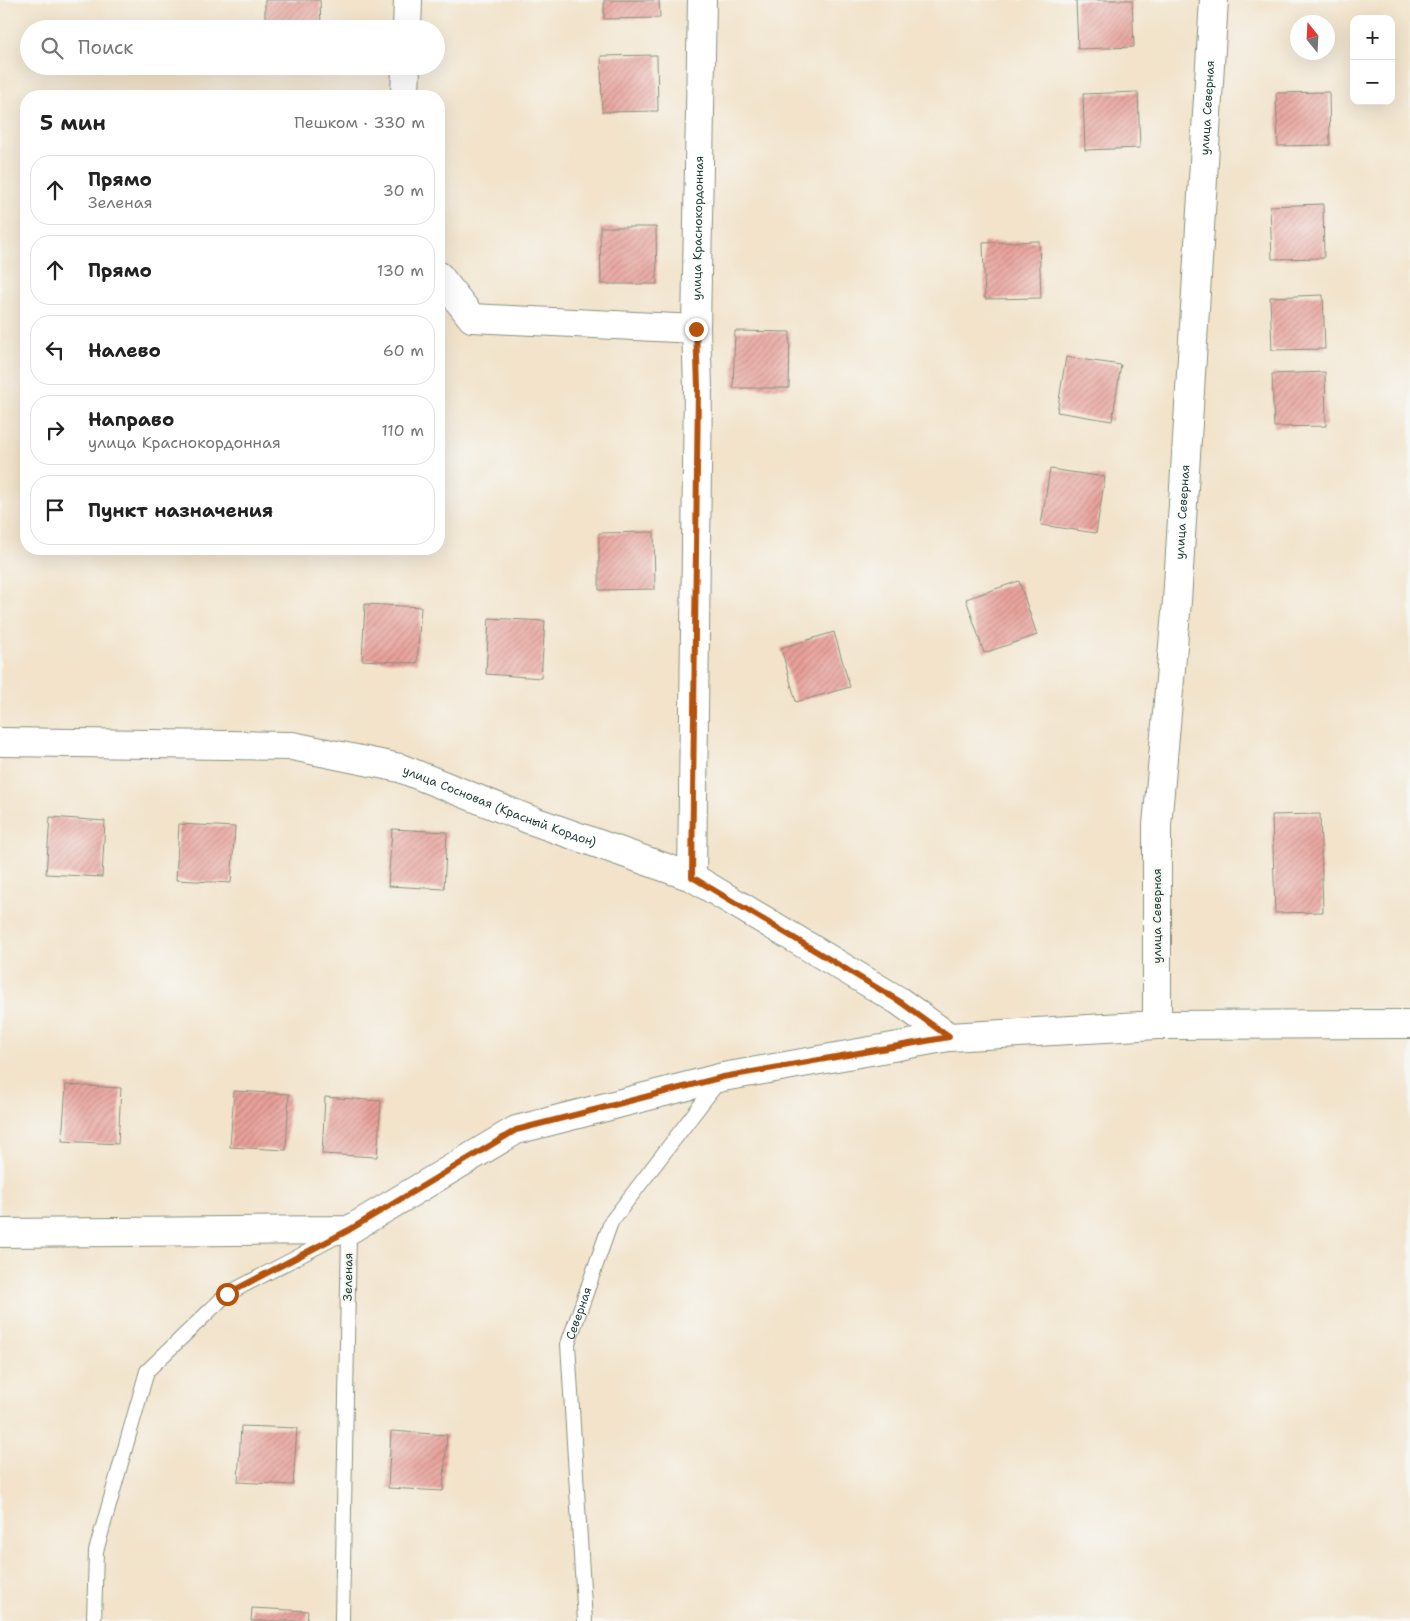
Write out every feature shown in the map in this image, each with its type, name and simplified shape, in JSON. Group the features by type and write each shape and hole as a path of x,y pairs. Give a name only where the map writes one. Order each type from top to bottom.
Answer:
{"street":[{"path":"407,20 408,0"},
{"name":"улица Краснокордонная","path":"692,877 698,387 696,329 702,0"},
{"name":"улица Северная","path":"1157,1025 1158,825 1177,601 1214,0"},
{"path":"405,90 406,75"},
{"path":"445,284 472,318 696,329"},
{"name":"улица Сосновая (Красный Кордон)","path":"0,742 292,746 400,768 528,819 692,877 899,1001 949,1037"},
{"path":"0,1233 349,1230 516,1130 723,1077 949,1037 1157,1025 1410,1024"}],"lane":[{"name":"Северная","path":"585,1621 568,1344 611,1222 723,1077"},
{"name":"Зеленая","path":"94,1621 96,1551 147,1371 227,1294 349,1230 342,1621"}],"building":[{"path":"265,0 320,0 321,20 265,20"},
{"path":"604,0 659,0 660,18 604,19"},
{"path":"1076,0 1132,0 1134,47 1078,49"},
{"path":"657,55 658,111 602,112 601,56"},
{"path":"1138,92 1140,148 1085,150 1083,94"},
{"path":"1329,92 1330,145 1278,146 1276,93"},
{"path":"1323,204 1324,258 1272,259 1270,206"},
{"path":"600,227 656,227 657,284 601,284"},
{"path":"1039,241 1041,298 985,299 983,243"},
{"path":"1323,295 1325,349 1272,350 1270,297"},
{"path":"735,331 790,332 789,388 733,388"},
{"path":"1066,357 1121,365 1112,421 1057,412"},
{"path":"1325,372 1326,426 1274,427 1272,374"},
{"path":"1050,469 1105,477 1096,533 1041,525"},
{"path":"654,532 655,589 599,590 599,533"},
{"path":"1019,581 1037,635 984,653 966,599"},
{"path":"365,604 421,607 417,663 362,660"},
{"path":"489,618 545,621 541,678 486,674"},
{"path":"834,632 850,687 796,702 781,648"},
{"path":"1320,814 1323,912 1275,913 1272,815"},
{"path":"50,817 105,821 102,877 46,874"},
{"path":"179,824 235,827 231,883 176,880"},
{"path":"392,829 447,832 444,889 388,886"},
{"path":"66,1085 121,1088 118,1144 62,1141"},
{"path":"234,1091 289,1094 286,1150 230,1147"},
{"path":"325,1097 381,1101 377,1157 322,1154"},
{"path":"241,1426 297,1428 293,1485 238,1482"},
{"path":"391,1431 447,1435 443,1491 388,1488"},
{"path":"252,1608 308,1611 307,1621 251,1621"}],"route":[{"path":"227,1294 349,1230 516,1130 723,1077 949,1037 899,1001 692,877 698,387 696,329"}]}
